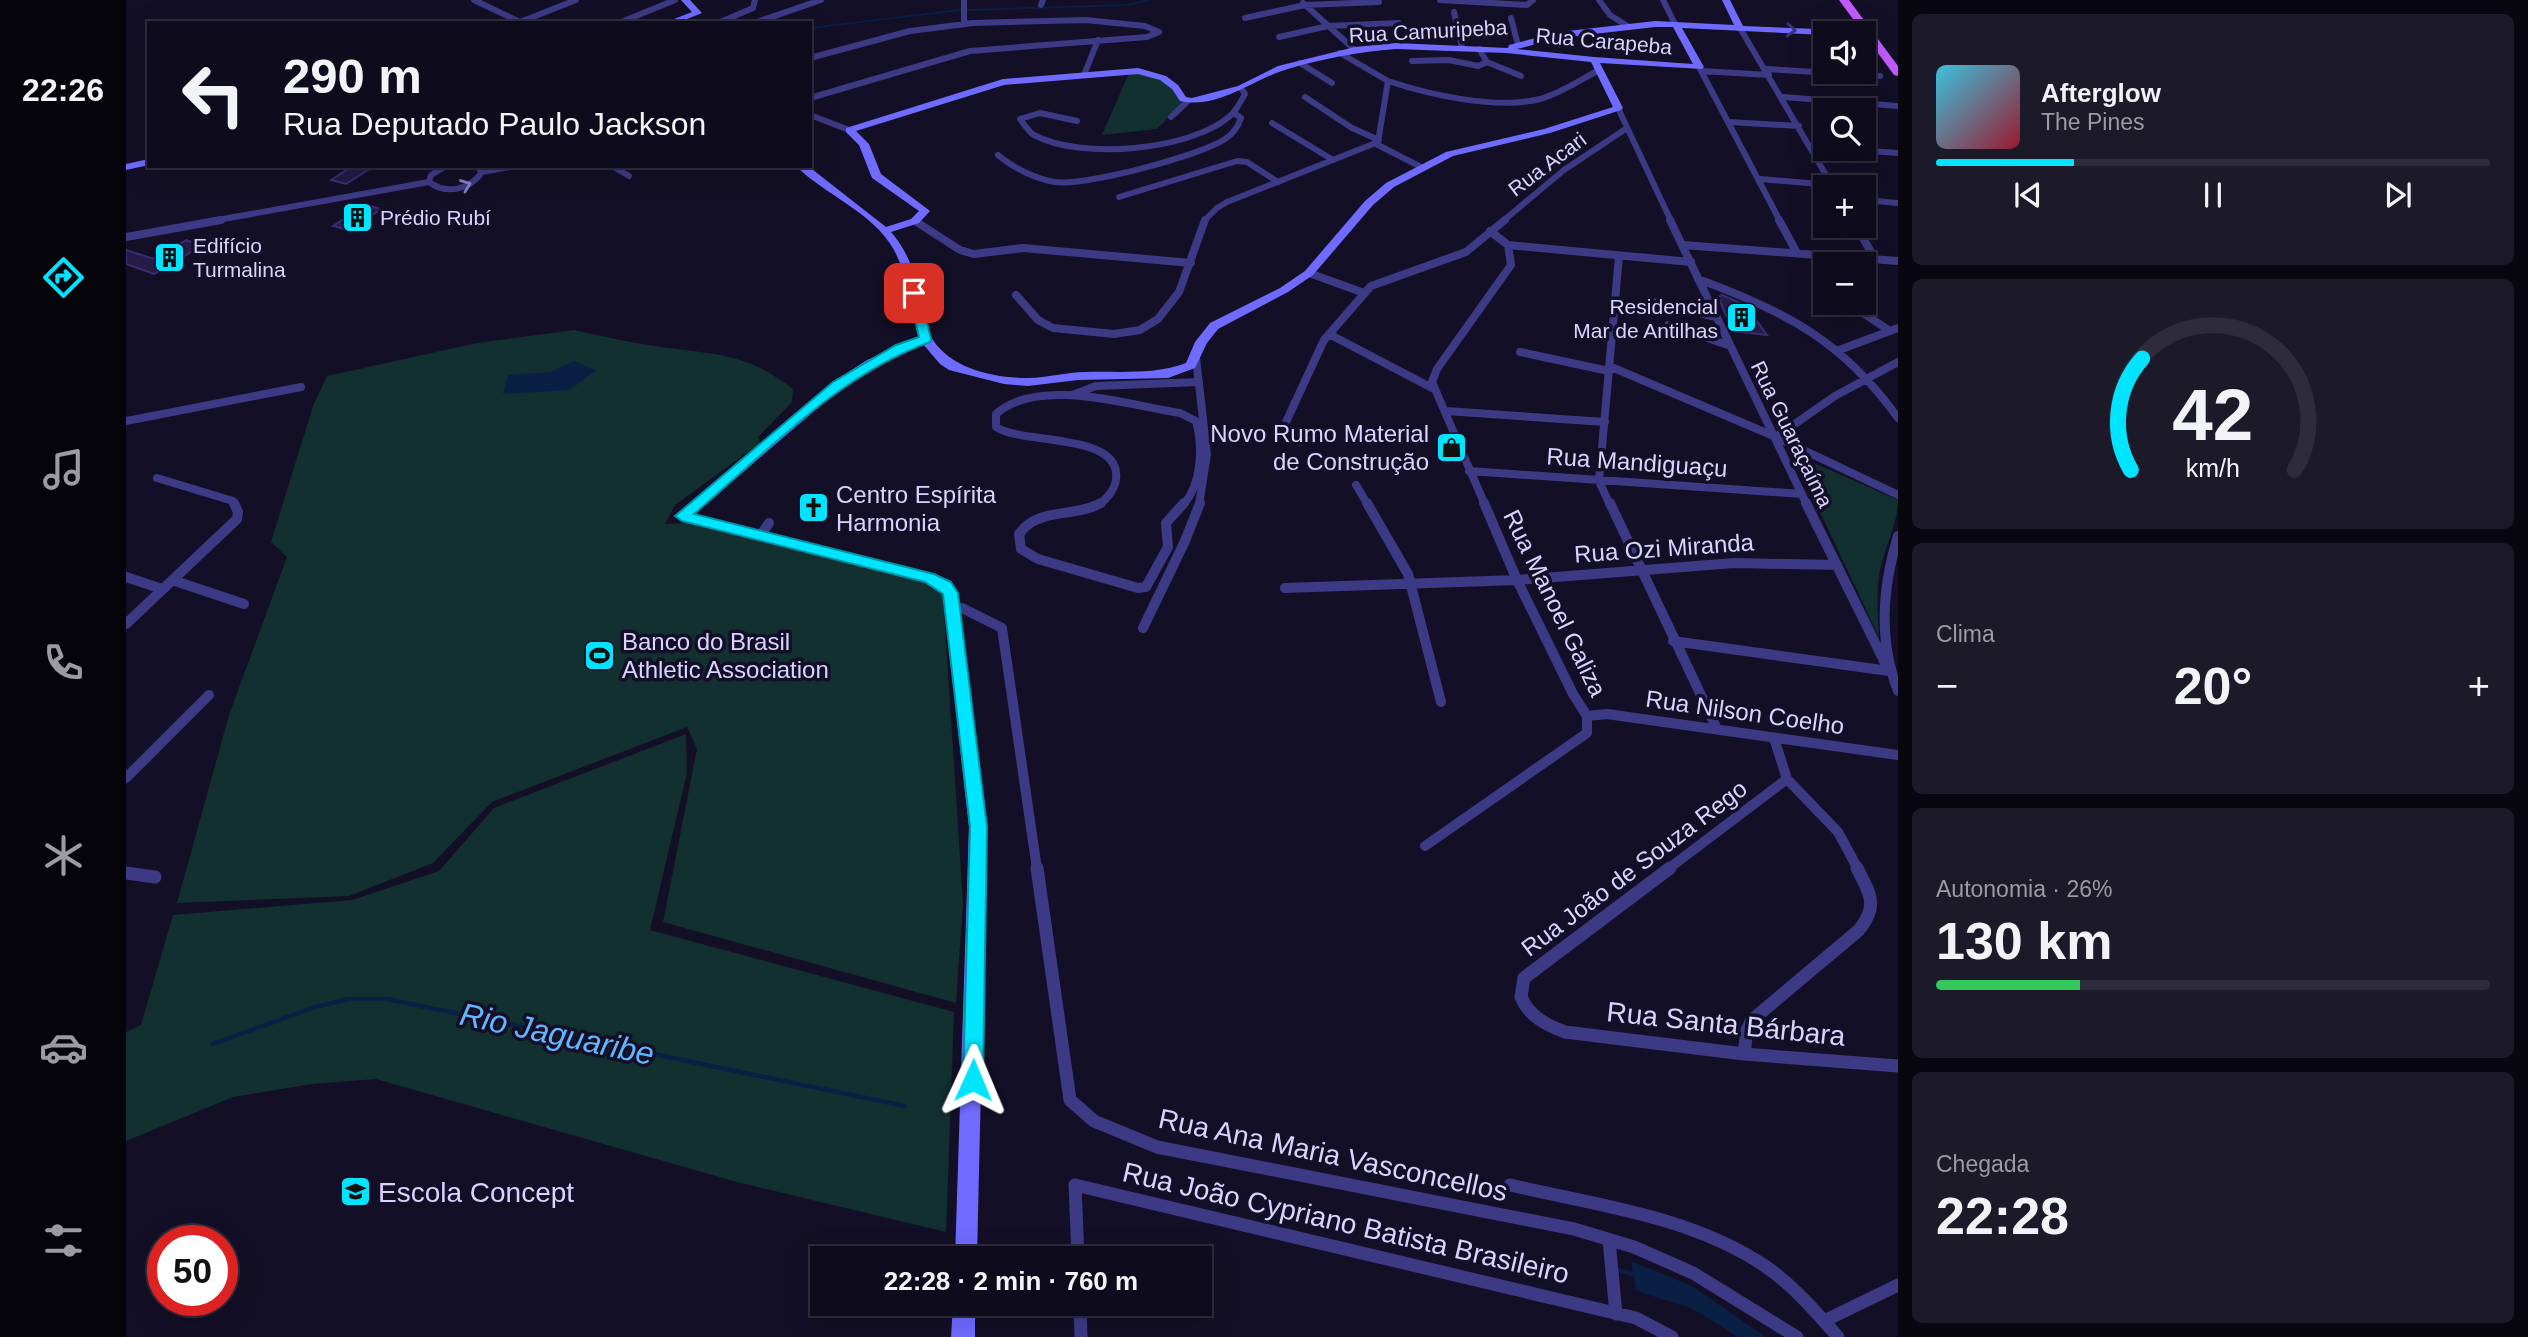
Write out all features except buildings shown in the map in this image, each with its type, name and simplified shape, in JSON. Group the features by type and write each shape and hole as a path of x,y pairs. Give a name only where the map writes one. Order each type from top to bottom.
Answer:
{"main road":[{"path":"674,21 699,12 685,0"},
{"path":"1726,0 1740,28"},
{"path":"1844,0 1857,21"},
{"path":"1675,24 1700,69"},
{"name":"Rua Camuripeba","path":"1188,101 1236,89 1263,73 1355,50 1396,46 1506,50 1559,35 1675,24 1813,32"},
{"path":"1876,47 1898,73"},
{"name":"Rua Carapeba","path":"1506,50 1700,69"},
{"name":"Rua Guaraçaíma","path":"1594,60 1618,108"},
{"path":"890,229 915,222 924,215 923,208 876,176 864,144 849,130 989,85 1127,71 1156,75 1169,81 1188,101"},
{"path":"804,168 890,229 910,275 925,339 944,361 953,367 1014,382 1078,376 1168,374 1185,369 1196,358 1201,342 1214,326 1284,290 1308,273 1379,192 1421,167 1467,149 1547,131 1618,108"},
{"path":"126,160 147,160"},
{"path":"126,167 147,161"},
{"path":"925,339 881,358 837,385 682,516 765,529 929,578 945,586 957,608 978,827 966,1246"},
{"path":"963,1337 964,1316"}],"street":[{"path":"474,0 519,21"},
{"path":"524,21 576,0"},
{"path":"624,21 675,0"},
{"path":"723,21 752,8 755,0"},
{"path":"758,21 821,0"},
{"path":"964,0 964,24"},
{"path":"1440,0 1527,5 1533,0"},
{"path":"1599,0 1610,15 1629,27"},
{"path":"1663,0 1675,24"},
{"path":"1303,2 1355,50"},
{"path":"1245,18 1303,2 1380,2"},
{"path":"1454,12 1462,47"},
{"path":"1511,18 1518,45"},
{"path":"812,57 923,28 964,24 1082,20 1145,25 1159,32 1147,37 970,51 812,97"},
{"path":"1279,37 1328,26 1399,23"},
{"path":"1740,28 1827,175"},
{"path":"1084,75 1098,40"},
{"path":"1479,49 1487,62 1521,76"},
{"path":"1340,53 1388,82 1441,94 1530,101 1598,71"},
{"path":"1412,61 1450,60 1478,66 1487,62"},
{"path":"1300,63 1332,83"},
{"path":"1700,69 1797,253"},
{"name":"Rua Carapeba","path":"1700,69 1880,76"},
{"path":"1377,142 1388,82"},
{"path":"1077,121 1037,113 1026,114 1020,119 1026,129 1043,137 1070,146 1097,150 1194,137 1214,129 1234,113 1243,101 1236,89"},
{"path":"1305,97 1352,128 1421,167"},
{"path":"1783,97 1898,106"},
{"path":"1171,117 1188,101"},
{"name":"Rua Guaraçaíma","path":"1618,108 1728,345 1776,437 1898,691"},
{"path":"998,155 1007,163 1048,181 1094,181 1219,143 1239,126 1241,118 1234,113"},
{"path":"812,116 849,130"},
{"path":"1272,122 1333,160"},
{"path":"1729,122 1799,126"},
{"name":"Rua Acari","path":"1364,293 1381,281 1457,257 1564,170 1627,128"},
{"path":"1016,295 1033,319 1051,328 1130,333 1151,326 1159,319 1186,279 1200,226 1209,212 1217,206 1377,142"},
{"path":"1876,151 1898,153"},
{"path":"1119,197 1240,161 1247,162 1278,181"},
{"path":"429,182 435,172 442,168"},
{"path":"615,168 629,176"},
{"path":"126,237 429,182 437,188 462,188 476,181 479,169"},
{"path":"1760,179 1813,184"},
{"path":"1876,201 1898,203"},
{"path":"915,222 960,250 974,254 1023,248 1191,263"},
{"path":"1490,232 1508,245 1690,262"},
{"path":"1434,389 1432,382 1437,369 1511,265 1508,245"},
{"path":"1683,245 1813,254"},
{"path":"1619,256 1599,481 1717,729"},
{"path":"1876,259 1898,261"},
{"path":"1286,422 1329,334 1364,293 1308,273"},
{"path":"1698,279 1776,311 1815,331 1866,375 1898,418"},
{"path":"1656,302 1716,317"},
{"path":"1868,315 1894,330"},
{"path":"1668,326 1728,345"},
{"path":"1839,350 1894,330"},
{"path":"1329,334 1434,389"},
{"path":"1520,352 1609,368 1776,437 1809,456 1898,495"},
{"path":"1143,628 1193,524 1205,483 1207,445 1196,358"},
{"path":"1776,437 1821,403 1866,375 1898,362"},
{"path":"1072,395 1180,413 1192,417 1198,425 1196,484 1189,499 1166,523 1168,547 1146,587 1138,588 1038,559 1021,549 1019,534 1028,523 1046,516 1090,509 1102,503 1116,482 1112,462 1090,446 1063,439 1016,438 999,432 995,426 996,414 1017,401 1043,394 1072,395 1096,386 1199,382"},
{"path":"126,421 301,387"},
{"name":"Rua Manoel Galiza","path":"1426,846 1587,733 1587,716 1573,694 1517,580 1446,411 1434,389"},
{"path":"1446,411 1605,422"},
{"name":"Rua Mandiguaçu","path":"1469,471 1802,494"},
{"path":"126,624 232,526 238,512 233,501 157,478"},
{"path":"1356,485 1403,565 1411,584 1441,702"},
{"path":"1673,641 1889,671 1885,604 1888,576 1898,536"},
{"name":"Rua Ozi Miranda","path":"1285,588 1517,580 1766,562 1837,565"},
{"path":"126,577 162,589"},
{"path":"172,580 244,604"},
{"name":"Rua Ana Maria Vasconcellos","path":"957,608 1002,628 1070,1100 1094,1121 1157,1147 1573,1229 1609,1242 1634,1247 1693,1273 1797,1337"},
{"path":"126,778 209,695"},
{"name":"Rua Nilson Coelho","path":"1587,716 1607,714 1898,755"},
{"path":"1744,1054 1747,1030 1752,1020 1859,930 1870,916 1872,904 1867,887 1838,832 1787,779 1774,738"},
{"name":"Rua João de Souza Rego","path":"1549,1027 1535,1018 1520,997 1519,986 1524,978 1787,779"},
{"path":"126,873 155,877"},
{"name":"Rua Santa Bárbara","path":"1549,1027 1565,1032 1744,1054 1898,1066"},
{"name":"Rua João Cypriano Batista Brasileiro","path":"1078,1246 1075,1185 1615,1310 1672,1337"},
{"path":"1510,1185 1695,1231 1763,1264 1795,1289 1838,1337"},
{"path":"1609,1242 1615,1310"},
{"path":"1824,1321 1898,1284"},
{"path":"1080,1316 1081,1337"}],"green space":[{"path":"1129,73 1161,80 1173,89 1183,103 1157,129 1102,135"},
{"name":"Banco do Brasil Athletic Association","path":"574,330 743,361 776,377 793,389 792,402 758,437 760,443 675,505 665,524 685,523 933,584 943,596 963,903 956,1003 663,922 697,749 687,727 492,802 433,863 349,896 177,903 229,715 287,557 271,542 313,406 327,376 477,343"},
{"path":"1807,460 1898,500 1896,518 1879,578 1879,637 1810,491 1820,491"},
{"path":"686,734 687,773 650,930 954,1012 946,1232 737,1182 376,1079 312,1084 233,1097 126,1141 126,1032 141,1025 173,915 352,900 439,871 494,808"}],"water":[{"path":"574,361 596,370 570,390 503,394 508,375 551,372"},
{"path":"1631,1261 1692,1286 1766,1337 1738,1337 1691,1308 1636,1291"}],"waterway":[{"path":"966,10 1127,5 1150,0"},
{"path":"812,28 960,10"},
{"name":"Rio Jaguaribe","path":"213,1044 315,1007 349,999 387,999 905,1106"},
{"name":"Rio Jaguaribe","path":"1614,1269 1637,1275"}],"place":[{"name":"Prédio Rubí","path":"357,217"},
{"name":"Edifício Turmalina","path":"170,257"},
{"name":"Residencial Mar de Antilhas","path":"1741,318"},
{"name":"Novo Rumo Material de Construção","path":"1452,447"},
{"name":"Centro Espírita Harmonia","path":"813,508"},
{"name":"Banco do Brasil Athletic Association","path":"599,655"},
{"name":"Escola Concept","path":"355,1192"}],"route":[{"path":"914,293 925,339 900,348 852,374 682,516 929,578 945,586 950,593 978,827 973,1080"}]}
